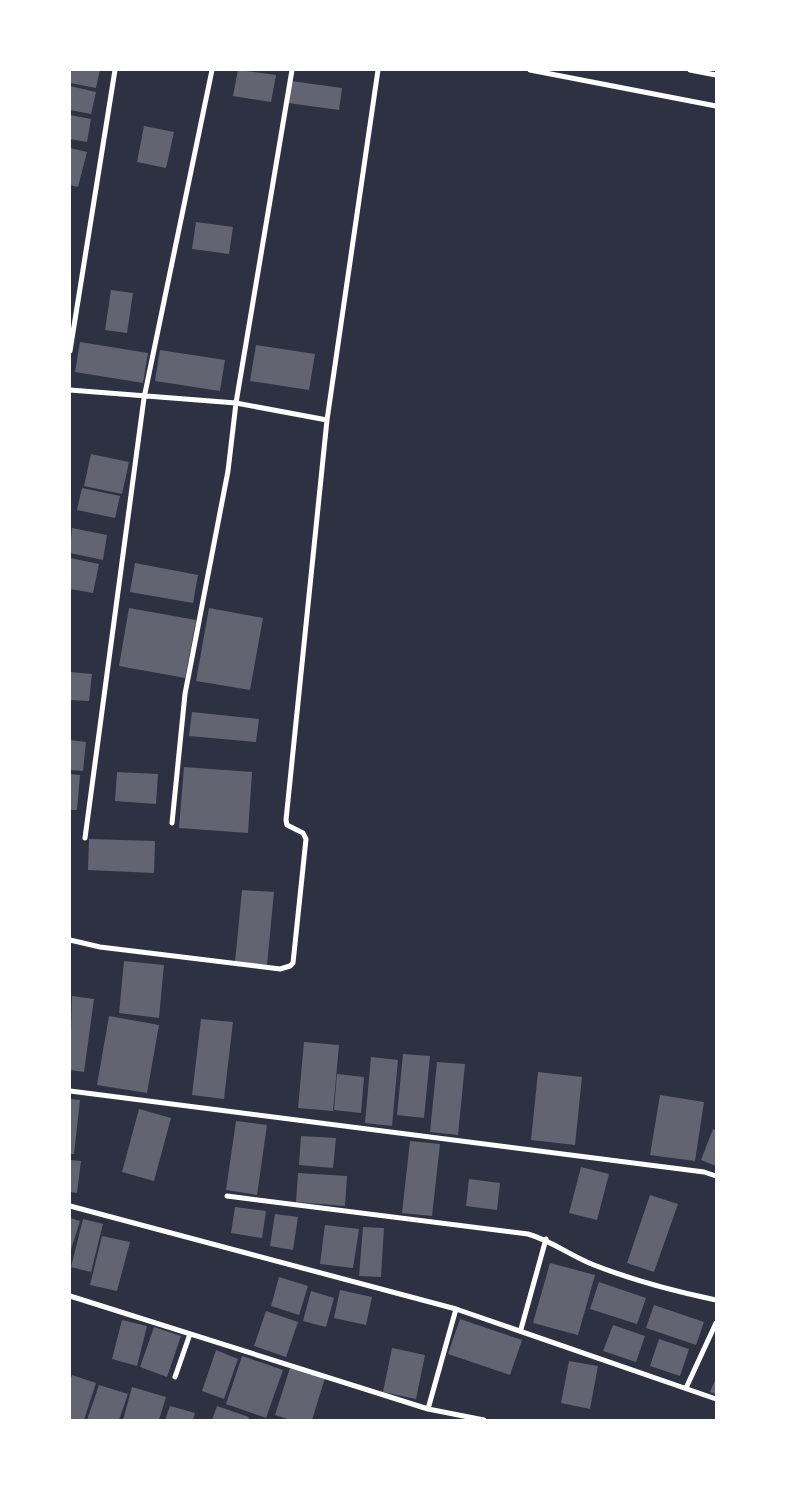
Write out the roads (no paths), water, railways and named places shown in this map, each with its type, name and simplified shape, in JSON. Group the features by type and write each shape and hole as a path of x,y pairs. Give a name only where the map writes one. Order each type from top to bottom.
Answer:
{"street":[{"path":"70,351 115,70"},
{"path":"85,838 144,398 212,70"},
{"path":"172,823 185,694 228,471 236,404 292,70"},
{"path":"70,940 100,947 280,969 286,968 293,963 306,839 303,834 287,825 286,820 327,420 378,70"},
{"path":"530,70 716,106"},
{"path":"690,70 716,75"},
{"path":"70,390 144,398 236,404 327,420"},
{"path":"70,1091 704,1172 716,1176"},
{"path":"228,1196 528,1234 546,1239 592,1264 653,1287 716,1300"},
{"path":"70,1206 456,1308 716,1399"},
{"path":"521,1330 546,1239"},
{"path":"70,1296 428,1409 484,1420"},
{"path":"428,1409 456,1308"},
{"path":"686,1388 716,1323"},
{"path":"175,1377 190,1334"}]}
